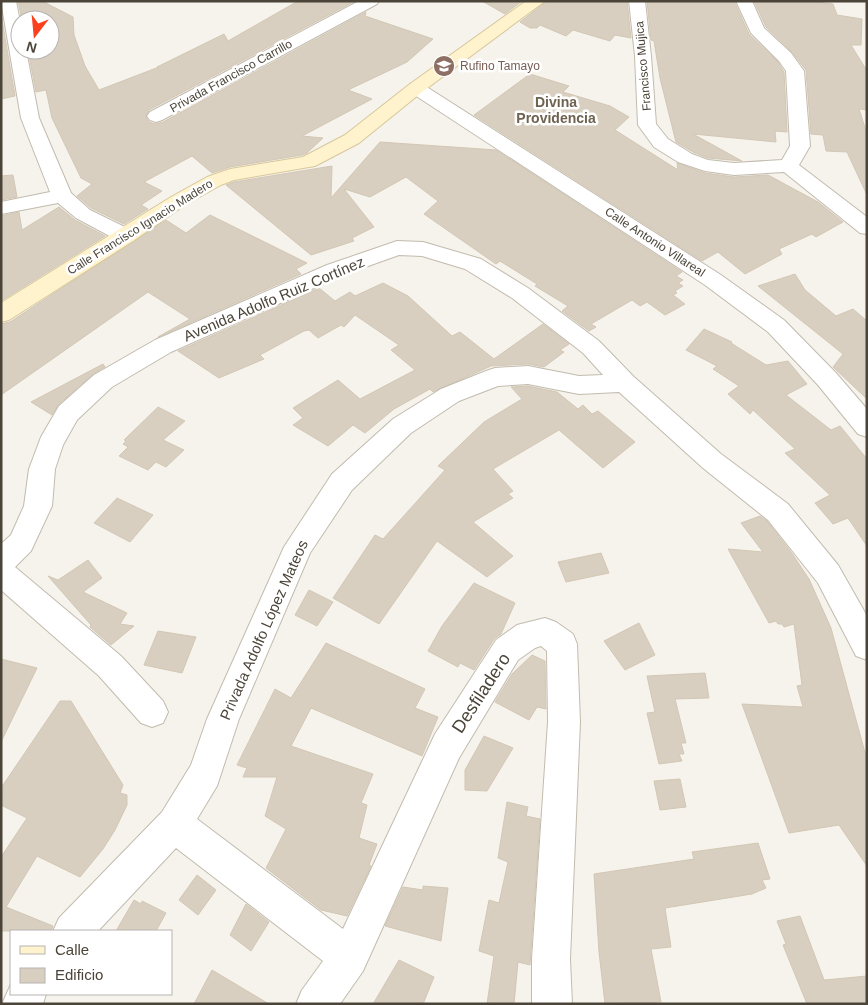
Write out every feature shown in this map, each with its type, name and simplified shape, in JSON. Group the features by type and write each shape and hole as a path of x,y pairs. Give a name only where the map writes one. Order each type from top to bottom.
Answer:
{"main road":[{"name":"Calle Francisco Ignacio Madero","path":"1,314 126,236 178,201 214,181 230,175 308,162 352,139 416,88 538,1"}],"street":[{"path":"8,1 30,118 62,196 83,214 126,236"},
{"name":"Privada Francisco Carrillo","path":"156,116 371,1"},
{"name":"Francisco Mujica","path":"637,1 643,56 647,125 661,143 685,158 705,165 734,168 788,166"},
{"path":"744,1 757,30 785,57 795,71 800,146 788,166 867,228"},
{"name":"Calle Antonio Villareal","path":"416,88 713,280 776,326 827,379 867,427"},
{"path":"1,208 62,196"},
{"name":"Avenida Adolfo Ruiz Cortínez","path":"1,562 21,543 38,506 42,469 50,444 68,413 103,381 164,346 335,270 397,248 423,249 473,264 520,293 591,347 624,383 712,461 778,512 828,574 867,646"},
{"name":"Privada Adolfo López Mateos","path":"73,930 174,824 205,774 224,718 298,547 342,482 402,426 450,395 495,377 528,375 578,385 624,383"},
{"path":"1,572 110,666 152,712"},
{"name":"Desfiladero","path":"316,1004 349,957 447,746 506,650 528,635 545,632 562,644 564,722 551,959 552,1004"},
{"path":"174,824 349,957"}],"building":[{"path":"18,1 42,1 59,10 20,10"},
{"path":"298,1 355,1 149,110 146,117 149,122 155,124 163,122 366,12 365,16 433,39 407,62 348,90 372,99 302,136 323,138 307,153 230,167 212,173 192,156 144,182 162,191 141,205 148,209 124,224 91,208 77,196 92,184 81,178 52,118 46,90 36,92 30,60 60,60 60,10 73,17 74,35 85,66 99,90 159,67 157,67 224,34 228,41"},
{"path":"482,1 522,1 505,14"},
{"path":"547,1 627,1 631,38 615,35 610,41 573,30 566,36 540,25 537,28 530,28 520,22"},
{"path":"647,1 734,1 749,34 778,62 784,72 787,132 775,131 776,142 693,134 742,161 708,158 676,142 660,78 654,41 651,40"},
{"path":"754,1 808,1 833,4 837,15 862,19 861,45 851,45 867,71 867,110 859,109 867,134 867,195 847,152 826,151 823,135 811,134 806,70 792,52 766,27"},
{"path":"1,14 15,96 1,99"},
{"path":"530,74 569,86 563,92 610,106 629,117 615,130 678,170 677,163 705,173 734,177 768,175 818,202 843,222 816,237 812,234 779,249 782,254 745,274 718,252 702,261 474,115"},
{"path":"380,142 496,150 682,272 676,276 683,280 678,283 683,286 675,291 677,293 673,295 685,304 665,315 647,302 640,306 632,300 591,324 596,327 589,331 562,311 568,306 535,286 537,284 500,261 496,264 424,214 438,201 406,177 370,197 344,189 374,227 352,238 354,241 311,255 226,185 234,182 332,166 331,198"},
{"path":"13,175 17,197 1,200 1,176"},
{"path":"59,207 75,220 105,236 1,301 1,216 19,212 22,230"},
{"path":"210,215 307,263 296,269 301,274 158,337 190,319 148,292 1,395 1,324 10,322 166,220 186,233"},
{"path":"795,274 805,290 836,316 853,309 867,321 867,399 833,367 843,354 758,286"},
{"path":"383,283 408,296 452,336 460,332 494,359 543,324 569,344 560,350 564,352 544,367 528,364 491,366 433,392 430,389 394,409 365,433 353,425 328,446 293,425 303,418 293,408 338,380 360,399 415,370 391,350 399,345 355,315 344,327 341,325 318,338 309,330 304,331 260,355 264,359 219,378 178,351 319,288 335,301 350,292 355,296"},
{"path":"704,329 732,342 766,365 788,361 807,384 786,395 831,430 840,426 867,459 867,546 848,518 833,524 815,503 830,495 785,453 795,449 753,410 750,414 728,394 739,386 713,369 717,366 686,350"},
{"path":"103,364 105,367 93,374 58,405 52,415 31,402"},
{"path":"528,386 557,392 578,409 583,405 592,414 598,411 635,442 603,468 559,430 493,469 513,491 508,494 513,498 473,522 513,556 487,577 437,541 379,624 333,598 375,535 383,539 445,470 438,466 484,422 522,399 511,387"},
{"path":"158,407 185,421 163,440 184,450 166,467 156,462 148,470 119,456 128,447 123,444 126,441 124,440"},
{"path":"117,498 153,515 130,542 94,523"},
{"path":"760,516 767,521 809,579 831,628 867,760 867,866 839,825 789,833 742,704 803,707 797,686 802,685 794,624 784,627 776,621 769,623 728,549 763,552 741,523"},
{"path":"601,553 609,573 566,582 558,562"},
{"path":"88,560 102,578 83,592 127,613 120,624 134,626 111,645 90,627 91,625 48,576 58,580"},
{"path":"474,583 515,603 501,634 494,639 474,670 460,663 458,667 428,651 442,626"},
{"path":"309,590 333,602 317,626 295,615"},
{"path":"639,623 655,655 625,670 604,641"},
{"path":"158,631 196,637 182,673 144,665"},
{"path":"326,643 425,689 415,708 438,717 422,756 311,708 291,746 373,774 361,803 367,805 359,838 377,844 369,865 371,866 347,916 321,910 266,868 286,829 265,816 277,777 243,777 247,768 237,765 275,689 291,698"},
{"path":"532,655 545,661 546,709 537,707 529,720 495,702 512,674"},
{"path":"1,659 37,668 1,742"},
{"path":"705,673 709,698 675,699 686,743 681,743 684,754 679,754 682,761 659,764 647,713 655,712 647,676"},
{"path":"60,701 71,701 123,785 120,793 127,795 127,805 115,830 103,849 80,877 37,856 6,907 53,926 51,930 1,931 1,857 27,818 1,805 1,788"},
{"path":"484,736 513,748 487,791 465,790 465,770"},
{"path":"680,779 686,807 660,810 654,781"},
{"path":"507,802 528,807 526,816 540,819 530,965 518,962 514,1004 487,1004 494,956 479,951 489,900 499,903 508,862 498,858"},
{"path":"758,843 770,879 762,880 766,888 752,894 665,908 671,947 651,949 661,1002 605,1004 599,952 594,874 694,859 692,852"},
{"path":"197,875 216,890 198,915 179,900"},
{"path":"423,886 448,888 441,941 385,926 403,887 423,890"},
{"path":"134,900 141,904 142,901 166,913 157,930 117,930"},
{"path":"246,904 269,922 251,951 230,935"},
{"path":"800,916 824,980 867,976 867,1004 807,1004 783,945 786,944 777,921"},
{"path":"399,960 434,977 423,1004 373,1004"},
{"path":"212,970 269,1004 194,1004"}],"place":[{"name":"Rufino Tamayo","path":"444,66"}],"district":[{"name":"Divina Providencia","path":"556,110"}]}
